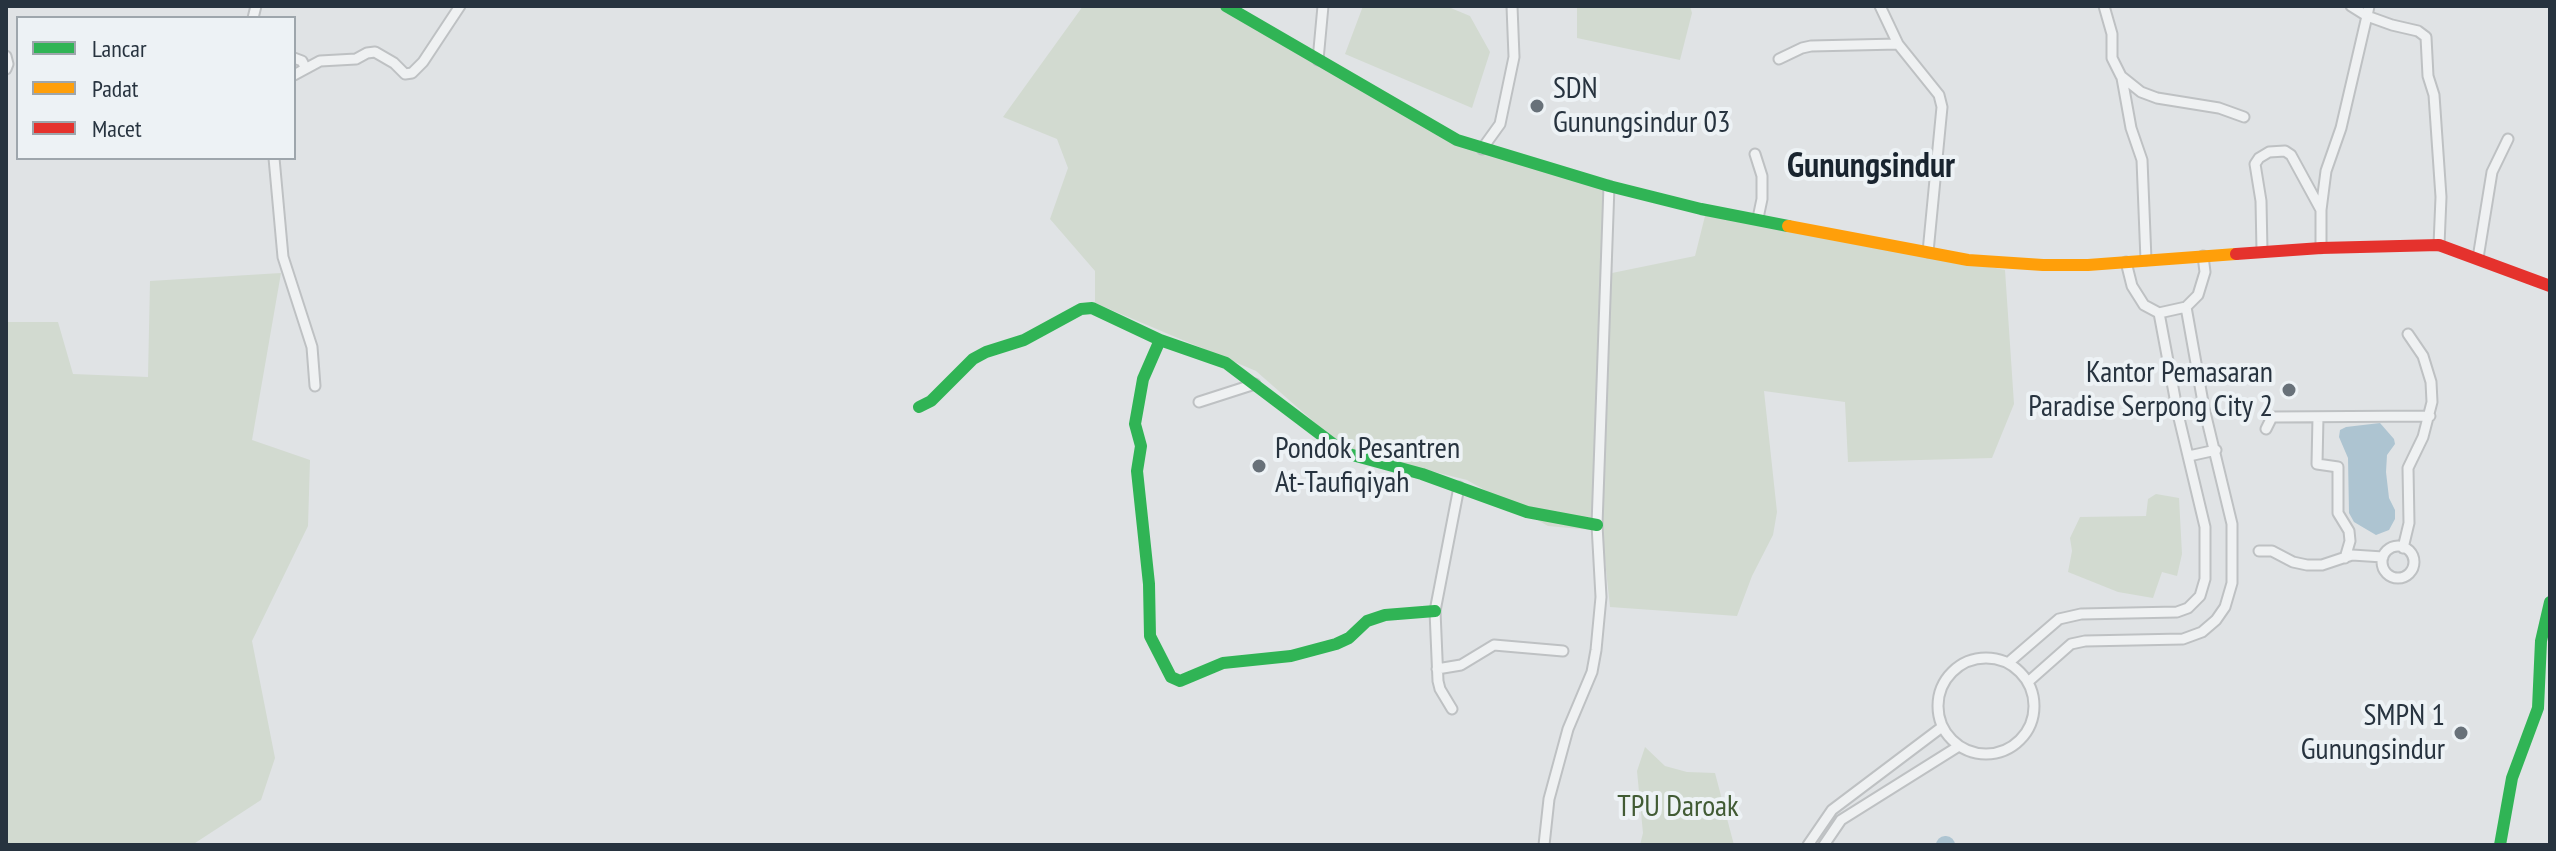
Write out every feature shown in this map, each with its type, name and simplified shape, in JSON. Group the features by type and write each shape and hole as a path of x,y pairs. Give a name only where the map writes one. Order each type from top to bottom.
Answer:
{"street":[{"path":"296,74 320,61 356,59 375,52 405,74 412,73 423,62 460,6"},
{"path":"1226,6 1421,121 1482,149 1701,209 1968,260 2043,265 2321,248 2439,245 2550,286"},
{"path":"1318,60 1323,6"},
{"path":"1482,149 1500,124 1509,84 1514,57 1512,6"},
{"path":"1880,6 1898,44 1939,95 1942,107 1928,252"},
{"path":"2104,6 2110,20 2112,58 2121,76 2131,128 2142,160 2146,260"},
{"path":"2351,6 2368,11 2392,25 2418,31 2426,37 2440,182 2439,245"},
{"path":"2321,248 2321,210 2326,171 2341,128 2368,11"},
{"path":"1779,59 1811,46 1898,44"},
{"path":"6,56 6,69"},
{"path":"296,59 305,67"},
{"path":"2121,76 2141,92 2157,98 2219,108 2244,117"},
{"path":"2478,258 2492,172 2508,139"},
{"path":"2262,251 2261,201 2255,164 2259,158 2269,152 2285,151 2291,155 2321,210"},
{"path":"1755,154 1762,176 1758,218"},
{"path":"274,160 283,257 312,347 315,386"},
{"path":"1544,845 1549,799 1568,729 1592,672 1596,650 1601,597 1597,525 1609,186"},
{"path":"2126,262 2132,286 2144,305 2159,313 2186,307 2198,295 2205,272 2203,256"},
{"path":"2028,682 2071,644 2183,639 2202,632 2225,607 2232,583 2232,524 2204,408 2186,307"},
{"path":"919,407 931,401 973,359 1024,340 1081,309 1092,308 1160,340 1226,363 1345,453 1459,487 1527,512 1597,525"},
{"path":"2008,663 2059,619 2081,614 2177,612 2196,602 2205,579 2205,527 2178,414 2159,313"},
{"path":"2403,548 2409,523 2408,468 2430,416 2431,382 2423,356 2408,334"},
{"path":"1160,340 1143,379 1135,424 1141,446 1137,471 1149,584 1150,636 1171,677 1180,681 1223,663 1291,656 1349,638 1367,621 1376,618 1435,611"},
{"path":"1199,402 1255,384"},
{"path":"2266,429 2272,417 2430,416"},
{"path":"2318,417 2317,464 2338,467 2338,513 2349,531 2350,541 2345,558"},
{"path":"2189,456 2216,450"},
{"path":"1452,709 1440,689 1435,611 1459,487"},
{"path":"2403,548 2410,552 2413,568 2408,575 2392,577 2385,572 2383,557 2387,550 2403,548"},
{"path":"2259,551 2272,551 2293,562 2307,565 2322,565 2368,554 2383,557"},
{"path":"2500,845 2512,778 2538,708 2542,628 2550,602"},
{"path":"1437,669 1461,665 1494,645 1563,651"},
{"path":"1995,659 2008,663 2028,682 2035,707 2033,720 2019,742 2009,749 1983,755 1959,746 1942,727 1938,705 1946,680 1955,669 1967,662 1995,659"},
{"path":"1808,845 1832,810 1942,727"},
{"path":"1824,845 1841,820 1959,746"}],"green space":[{"path":"1083,6 1229,6 1473,145 1614,185 1612,273 1695,256 1707,208 2005,270 2014,404 1992,458 1848,462 1845,402 1764,391 1777,512 1773,535 1752,576 1737,616 1610,607 1602,531 1548,526 1467,480 1346,450 1256,371 1095,303 1095,271 1050,219 1068,168 1057,139 1003,117"},
{"path":"1363,6 1446,6 1470,16 1490,52 1472,108 1345,54"},
{"path":"1577,6 1690,6 1692,13 1680,60 1577,38"},
{"path":"281,273 252,440 310,460 308,526 252,641 275,758 261,800 192,845 6,845 6,322 58,322 73,374 148,377 150,281"},
{"path":"2156,494 2179,498 2182,554 2177,576 2162,572 2153,598 2118,592 2068,572 2072,551 2070,538 2080,517 2146,516 2148,499"},
{"name":"TPU Daroak","path":"1645,747 1665,766 1687,772 1715,773 1734,845 1640,845 1643,833 1637,771"}],"water":[{"path":"2380,423 2395,444 2387,455 2386,472 2395,519 2389,530 2376,535 2354,522 2349,513 2348,458 2339,437 2340,430 2346,427"}],"traffic: fast":[{"path":"1226,6 1457,140 1609,186 1788,226"},
{"path":"919,407 931,401 973,359 1024,340 1081,309 1092,308 1160,340 1226,363 1345,453 1422,474 1527,512 1597,525"},
{"path":"1160,340 1143,379 1135,424 1141,446 1137,471 1149,584 1150,636 1171,677 1180,681 1223,663 1291,656 1336,644 1349,638 1367,621 1385,615 1435,611"},
{"path":"2500,845 2512,778 2538,708 2541,641 2550,602"}],"traffic: slow":[{"path":"1788,226 1968,260 2043,265 2088,265 2236,254"}],"traffic: jam":[{"path":"2236,254 2439,245 2550,286"}],"place":[{"name":"SDN Gunungsindur 03","path":"1537,106"},
{"name":"Kantor Pemasaran Paradise Serpong City 2","path":"2289,390"},
{"name":"Pondok Pesantren At-Taufiqiyah","path":"1259,466"},
{"name":"SMPN 1 Gunungsindur","path":"2461,733"}],"district":[{"name":"Gunungsindur","path":"1871,167"}]}
